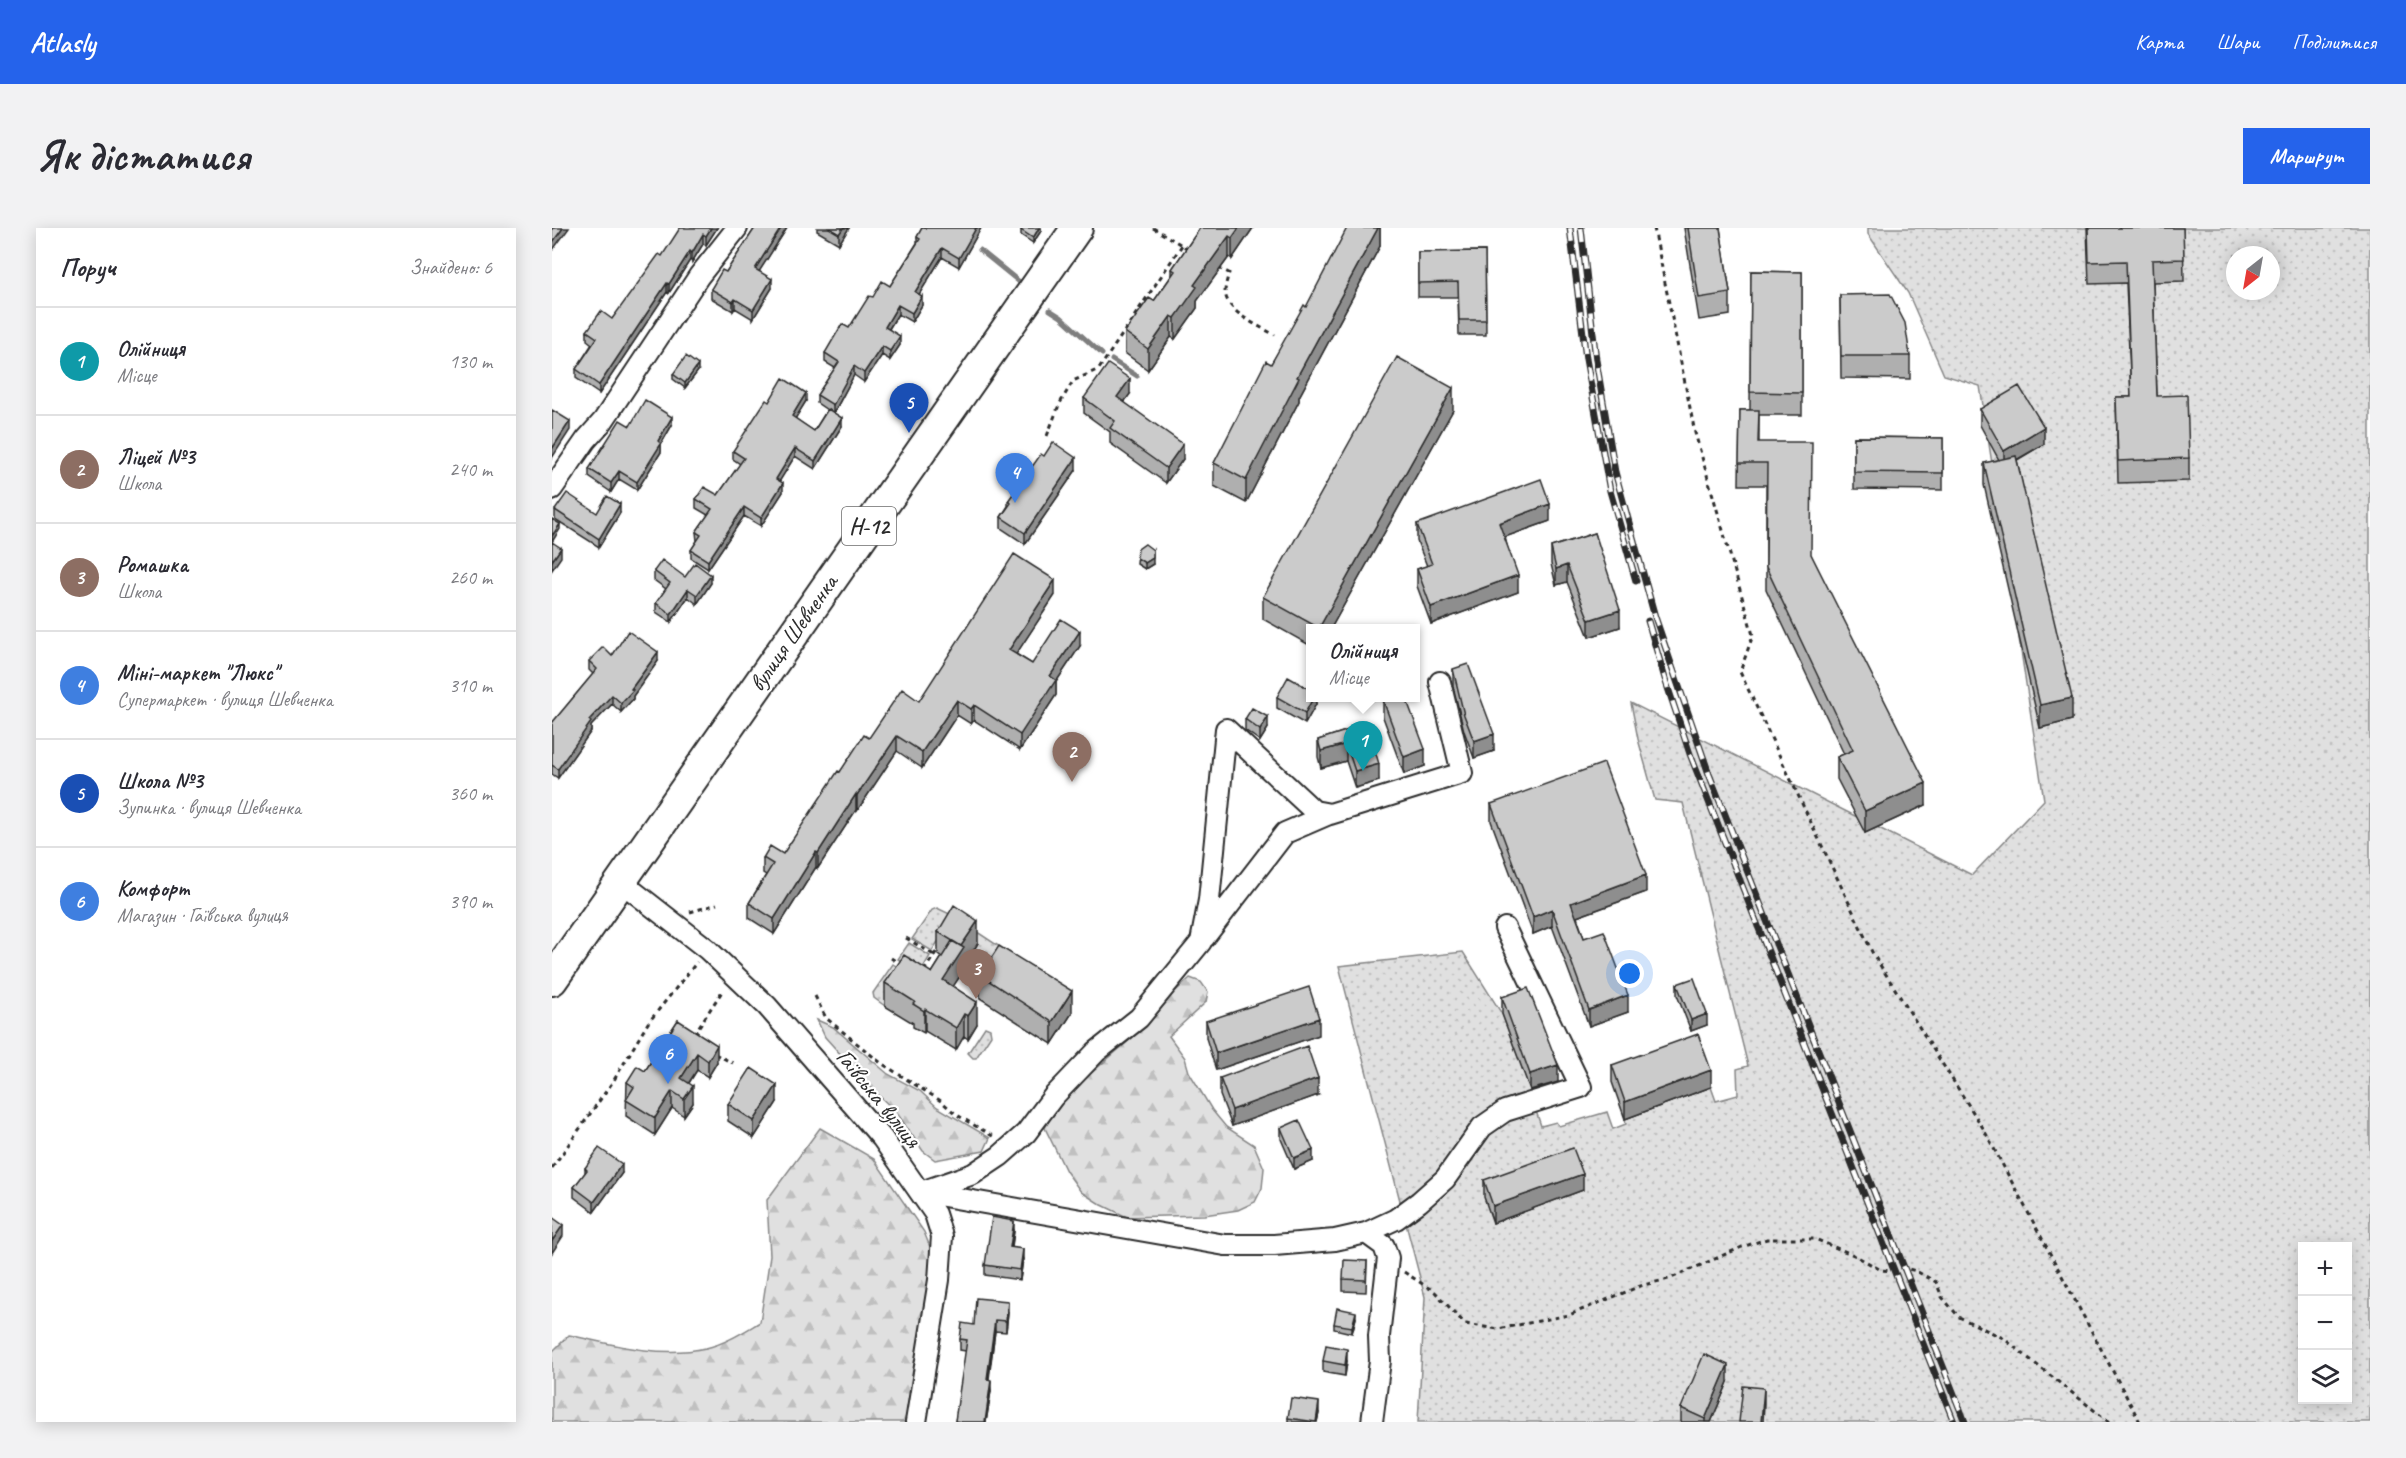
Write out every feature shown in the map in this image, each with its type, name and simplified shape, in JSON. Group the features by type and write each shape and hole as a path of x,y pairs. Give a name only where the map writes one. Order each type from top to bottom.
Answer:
{"main road":[{"name":"вулиця Шевченка","path":"552,980 1077,228"}],"street":[{"path":"552,489 586,440 603,421 699,276 737,228"},
{"path":"921,1192 973,1174 1026,1133 1053,1097 1096,1052 1139,1018 1285,833 1330,814 1462,773 1440,682"},
{"path":"1201,942 1209,900 1226,729 1314,811 1330,814"},
{"name":"Гаївська вулиця","path":"620,881 707,949 786,1026 882,1138 935,1214 942,1236 939,1280 916,1422"},
{"path":"921,1192 1226,1245 1301,1243 1335,1240 1366,1233 1396,1219 1419,1202 1445,1179 1482,1127 1505,1111 1581,1087 1505,928"},
{"path":"1366,1233 1384,1246 1388,1263 1379,1336 1380,1361 1371,1422"}],"path":[{"path":"1153,228 1191,251"},
{"path":"1654,228 1695,434 1753,635 1740,672 1873,954 1983,1128 2140,1422"},
{"path":"1047,436 1059,405 1073,381 1099,369 1182,245"},
{"path":"1210,262 1229,273 1225,291 1227,302 1243,316 1275,335"},
{"path":"671,921 697,909 717,904"},
{"path":"906,938 934,955"},
{"path":"920,978 944,939"},
{"path":"552,1168 614,1080 648,1023 707,949"},
{"path":"891,958 901,965"},
{"path":"693,1035 734,973"},
{"path":"815,996 826,1018 881,1063 941,1101 957,1115 1010,1147"},
{"path":"713,1054 733,1063"},
{"path":"1388,1263 1435,1292 1465,1324 1498,1329 1569,1315 1643,1285 1669,1279 1742,1247 1767,1239 1815,1239 1856,1256 1881,1270 1894,1271 1905,1268 1916,1270 1936,1282 1942,1297 1959,1317 2003,1338 2109,1422"}],"green space":[{"path":"1868,228 2370,228 2370,1422 1418,1422 1425,1297 1339,966 1463,952 1502,1014 1537,1107 1535,1108 1541,1126 1556,1122 1559,1126 1607,1112 1613,1129 1626,1124 1625,1119 1711,1087 1716,1101 1738,1095 1737,1069 1748,1066 1683,803 1655,800 1638,739 1631,703 1972,875 2044,800 1980,386 1944,375 1908,293 1868,234"},
{"path":"937,908 954,916 932,951 912,939 932,910"},
{"path":"959,920 1000,947 980,980 961,969"},
{"path":"909,943 930,956 920,973 898,959"},
{"path":"893,964 899,968 893,993 885,1006 874,998 873,993"},
{"path":"1190,978 1201,982 1208,992 1206,1002 1169,1036 1185,1058 1189,1072 1212,1110 1226,1127 1254,1145 1264,1168 1262,1188 1255,1202 1238,1210 1204,1215 1127,1217 1081,1192 1066,1171 1045,1128 1054,1112 1082,1081 1132,1038 1156,1009"},
{"path":"817,1020 833,1027 888,1074 920,1091 937,1107 990,1138 984,1151 935,1160 923,1151 897,1113 825,1037"},
{"path":"985,1027 990,1029 991,1035 976,1058 973,1058 968,1053"},
{"path":"820,1128 874,1159 924,1232 934,1257 907,1422 552,1422 552,1352 569,1335 637,1349 689,1351 720,1344 760,1322 770,1256 767,1200"}],"building":[{"path":"552,228 563,228 552,243"},
{"path":"680,228 711,228 706,236 703,234 692,253 690,251 669,284 667,283 599,385 576,369 597,338 587,331 601,311 612,319 659,254 662,256"},
{"path":"755,228 781,228 755,269 772,279 753,310 711,289 722,270 726,272"},
{"path":"829,228 843,228 839,234"},
{"path":"922,228 976,228 959,258 942,248 915,292 922,296 912,313 898,305 885,327 900,336 890,351 882,346 864,373 854,366 833,405 817,395 839,362 825,353 842,324 849,328 869,296 873,297 882,281 890,286 920,239 917,237"},
{"path":"1022,228 1039,228 1033,238 1021,230"},
{"path":"1200,228 1239,228 1232,238 1229,236 1194,285 1197,287 1175,318 1171,316 1148,349 1125,332 1149,298 1154,301 1175,271 1172,269"},
{"path":"1347,228 1378,228 1297,377 1299,378 1246,480 1214,463 1266,361 1271,364 1304,305 1306,307"},
{"path":"1688,228 1720,228 1730,293 1699,298"},
{"path":"2088,228 2183,228 2184,259 2152,260 2157,396 2187,395 2189,458 2118,461 2116,397 2131,397 2126,261 2089,262"},
{"path":"1485,251 1486,320 1459,320 1458,282 1418,283 1418,252"},
{"path":"1751,271 1802,272 1802,393 1750,392"},
{"path":"1890,294 1905,323 1910,356 1841,356 1840,295"},
{"path":"686,356 698,365 685,383 673,374"},
{"path":"1397,357 1453,388 1321,624 1312,624 1263,597"},
{"path":"1108,364 1130,379 1117,397 1183,444 1166,468 1110,428 1115,421 1084,398"},
{"path":"783,378 806,393 792,416 802,423 814,431 828,409 842,418 815,461 795,448 776,479 783,483 761,518 744,507 708,561 691,550 701,535 696,532 712,509 696,499 704,487 718,495 744,458 733,451 766,400 769,402"},
{"path":"2019,386 2044,427 2004,451 1980,409"},
{"path":"645,400 672,417 658,441 661,444 637,482 619,471 611,483 589,469 620,420 630,426"},
{"path":"552,410 570,421 552,449"},
{"path":"1740,410 1759,410 1758,442 1812,442 1811,554 1926,783 1865,811 1837,757 1853,750 1766,567 1767,463 1739,463"},
{"path":"1854,437 1943,438 1943,473 1854,472"},
{"path":"1053,442 1076,458 1025,533 1001,517 1011,503 1008,501 1041,454 1044,456"},
{"path":"2016,456 2072,698 2040,705 1984,463"},
{"path":"1541,479 1550,504 1499,523 1518,575 1431,607 1417,569 1432,564 1417,524"},
{"path":"567,493 597,513 607,496 620,504 599,539 555,510"},
{"path":"552,519 560,524 552,536"},
{"path":"1595,533 1620,610 1589,620 1567,565 1556,569 1551,547"},
{"path":"552,542 561,548 552,561"},
{"path":"1145,544 1153,550 1153,558 1145,563 1137,558 1138,549"},
{"path":"1014,554 1055,580 1009,650 1032,664 1061,619 1080,631 1050,676 1056,680 1020,735 974,705 971,709 957,700 922,752 897,736 818,853 816,852 774,919 749,903 773,864 763,858 770,846 783,854 838,771 840,772 864,735 869,738 902,689 919,701"},
{"path":"662,560 685,577 695,563 711,575 697,595 688,589 671,614 656,603 670,583 654,571"},
{"path":"628,631 658,652 631,689 633,690 621,703 612,695 589,720 591,722 558,769 552,765 552,723 597,669 589,661 603,647 612,656"},
{"path":"1468,664 1494,734 1474,741 1464,715 1453,669"},
{"path":"1288,677 1306,687 1306,702 1311,702 1305,713 1277,697"},
{"path":"1384,702 1407,702 1425,749 1404,757"},
{"path":"1252,708 1268,717 1260,730 1245,719"},
{"path":"1367,724 1379,764 1355,771 1346,744 1321,751 1318,740"},
{"path":"1604,763 1646,875 1571,903 1584,938 1604,931 1628,995 1589,1010 1552,909 1533,917 1491,804"},
{"path":"954,905 978,921 961,946 938,932"},
{"path":"952,941 964,948 943,980 977,1002 968,1016 964,1014 956,1028 925,1009 924,1011 913,1004 915,1002 885,983 904,955 932,973"},
{"path":"999,946 1072,991 1052,1022 980,975"},
{"path":"1694,978 1707,1014 1691,1020 1677,984"},
{"path":"1309,987 1319,1018 1216,1053 1206,1021"},
{"path":"1528,988 1558,1065 1530,1074 1502,997"},
{"path":"678,1020 717,1045 708,1061 697,1053 681,1078 693,1086 684,1099 672,1091 655,1118 626,1100 634,1087 627,1082 637,1066 645,1071"},
{"path":"1698,1034 1711,1070 1625,1102 1612,1065"},
{"path":"1307,1046 1318,1078 1232,1110 1220,1078"},
{"path":"751,1068 777,1085 754,1121 728,1104"},
{"path":"1299,1120 1313,1150 1294,1158 1281,1128"},
{"path":"599,1148 622,1164 594,1202 574,1187"},
{"path":"1573,1148 1583,1174 1493,1206 1484,1180"},
{"path":"552,1217 563,1225 552,1241"},
{"path":"992,1217 1014,1221 1010,1247 1023,1249 1020,1270 985,1265"},
{"path":"1344,1260 1367,1261 1366,1280 1343,1279"},
{"path":"976,1298 1008,1301 1006,1321 995,1320 987,1379 991,1380 985,1422 962,1422 955,1421 967,1340 960,1339 962,1323 974,1325"},
{"path":"1337,1308 1356,1312 1352,1327 1334,1324"},
{"path":"1326,1345 1347,1349 1345,1365 1323,1361"},
{"path":"1704,1354 1728,1365 1705,1419 1681,1408"},
{"path":"1743,1386 1764,1388 1761,1422 1739,1422"},
{"path":"1291,1398 1319,1402 1316,1422 1288,1418"}],"waterway":[{"path":"980,250 1022,284"},
{"path":"1050,310 1102,354"},
{"path":"1112,360 1137,376"}],"railway":[{"path":"1570,228 1586,359 1610,491 1636,581"},
{"path":"1581,228 1596,360 1615,472 1655,617 1709,774 1965,1422"},
{"path":"1648,621 1690,754 1954,1422"}],"place":[{"name":"Школа №3","path":"909,433"},
{"name":"Міні-маркет \"Люкс\"","path":"1015,503"},
{"name":"Олійниця","path":"1363,771"},
{"name":"Ліцей №3","path":"1072,782"},
{"name":"Ромашка","path":"976,999"},
{"name":"Комфорт","path":"668,1084"}]}
